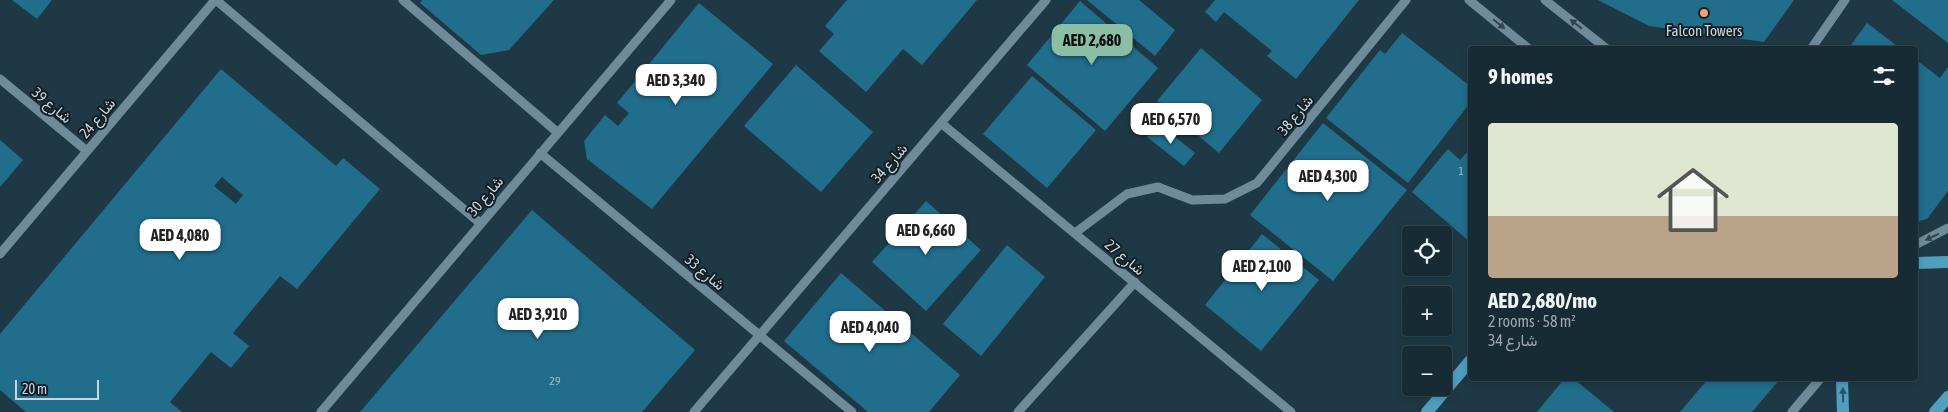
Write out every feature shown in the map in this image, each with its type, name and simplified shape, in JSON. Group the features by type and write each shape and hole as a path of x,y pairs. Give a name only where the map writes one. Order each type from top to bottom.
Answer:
{"main road":[{"path":"1918,263 1948,262"},
{"path":"1452,383 1468,364"},
{"path":"1452,386 1468,377"},
{"path":"1842,381 1843,412"},
{"path":"1427,412 1441,396"},
{"path":"1935,412 1948,397"}],"street":[{"name":"شارع 24","path":"0,254 215,0"},
{"path":"215,0 480,223"},
{"path":"403,0 557,132"},
{"name":"شارع 30","path":"321,412 671,0"},
{"name":"شارع 34","path":"694,412 1046,0"},
{"name":"شارع 38","path":"1075,233 1127,194 1158,188 1192,200 1225,199 1257,183 1406,0"},
{"path":"1469,0 1525,46"},
{"path":"1546,0 1603,46"},
{"path":"1813,46 1845,0"},
{"name":"شارع 39","path":"0,80 87,151"},
{"name":"شارع 27","path":"941,123 1291,412"},
{"name":"شارع 33","path":"540,152 852,412"},
{"path":"1918,243 1948,228"},
{"path":"1018,412 1134,282"},
{"path":"1792,412 1818,381"}],"building":[{"path":"12,0 52,0 37,19"},
{"path":"422,0 554,0 509,50 481,55 420,3"},
{"path":"847,0 977,0 922,65 903,49 866,92 819,51 834,34 825,26"},
{"path":"1087,0 1139,0 1175,30 1155,56"},
{"path":"1215,0 1359,0 1296,79 1267,56 1272,51 1224,12 1216,22 1205,12"},
{"name":"Falcon Towers","path":"1598,0 1794,0 1764,42 1649,26"},
{"path":"1892,0 1948,0 1948,43"},
{"path":"1080,1 1158,68 1105,131 1027,65"},
{"path":"699,3 773,64 652,209 587,159 584,141 605,115 618,126 629,113 617,103"},
{"path":"1867,23 1897,46 1850,46"},
{"path":"1402,33 1468,84 1468,106 1408,183 1326,118 1380,50 1385,54"},
{"path":"1201,48 1262,100 1219,153 1157,101"},
{"path":"1918,61 1940,78 1948,67 1948,191 1927,219 1918,221"},
{"path":"796,65 873,132 821,192 744,126"},
{"path":"221,69 336,166 343,158 380,189 297,289 280,276 233,333 249,346 231,368 211,352 170,402 182,412 26,412 0,390 0,334","holes":["222,177 243,195 236,204 214,186"]},
{"path":"1032,76 1096,130 1047,188 983,134"},
{"path":"1158,123 1195,153 1184,166 1147,137"},
{"path":"1323,123 1407,190 1333,281 1250,215"},
{"path":"0,140 23,160 0,187"},
{"path":"1448,149 1460,160 1468,151 1468,240 1412,192"},
{"path":"926,201 981,250 926,311 872,262"},
{"path":"532,210 695,350 642,412 360,412"},
{"path":"1262,234 1319,280 1261,351 1205,305"},
{"path":"1007,245 1045,277 981,356 943,324"},
{"path":"841,273 960,375 929,412 868,412 784,341"},
{"path":"1562,381 1576,381 1614,412 1537,412"},
{"path":"1706,381 1778,381 1752,412 1680,412"}],"place":[{"name":"Falcon Towers","path":"1704,13"}]}
